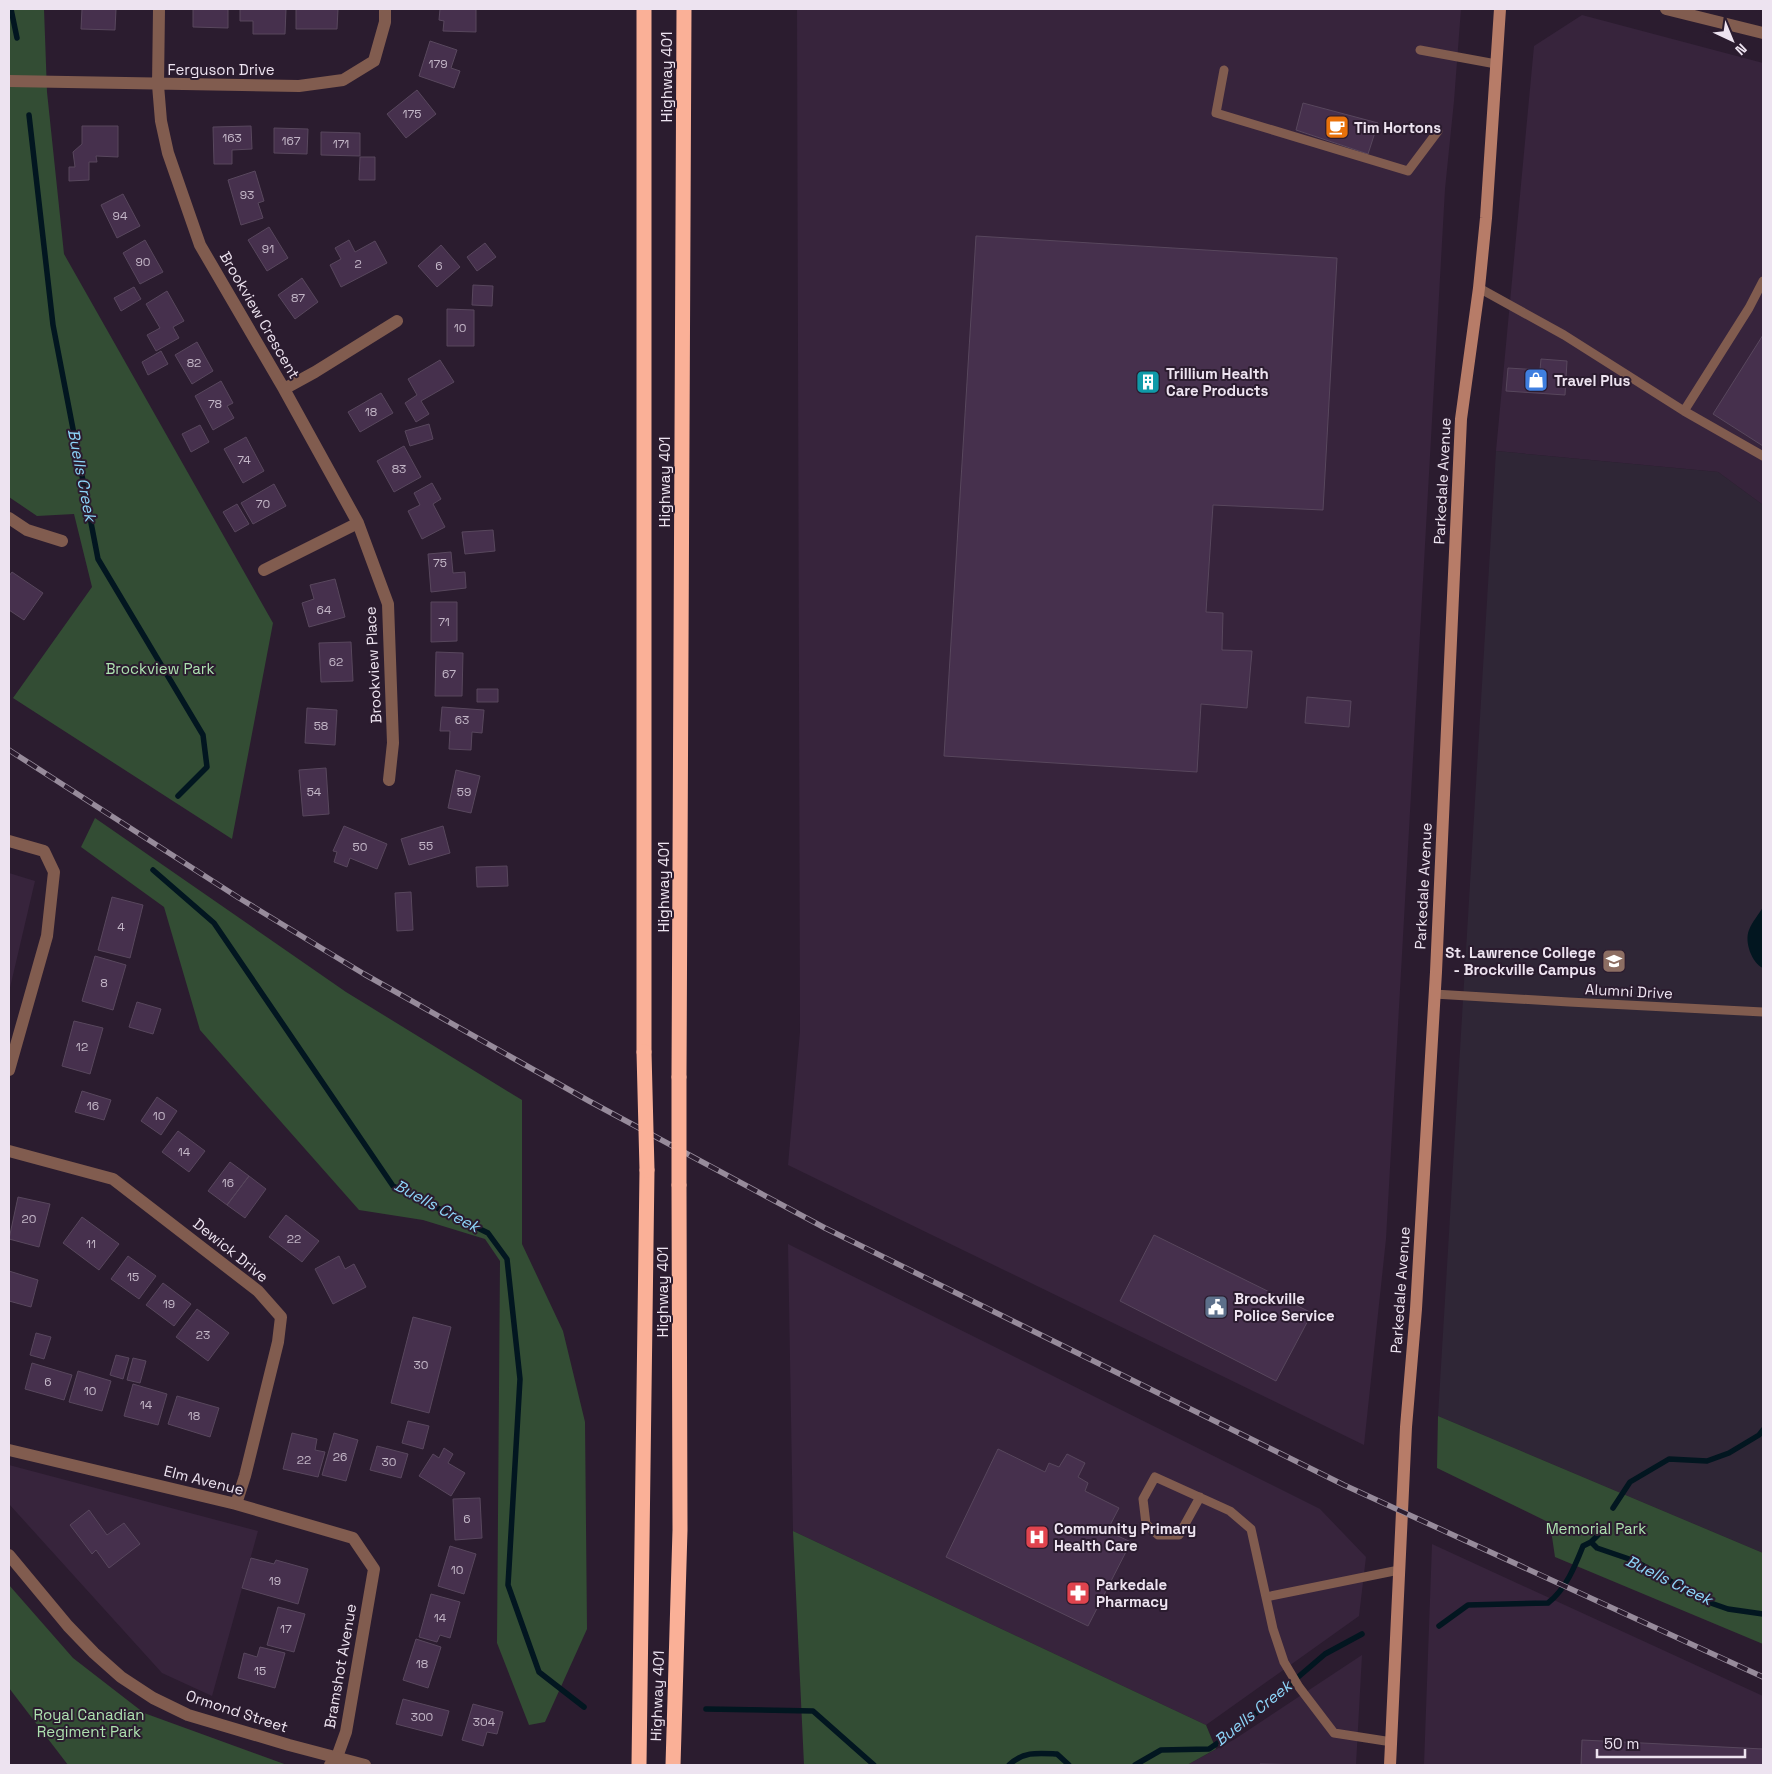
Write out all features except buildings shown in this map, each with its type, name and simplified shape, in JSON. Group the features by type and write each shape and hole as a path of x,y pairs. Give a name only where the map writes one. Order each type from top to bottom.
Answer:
{"highway":[{"name":"Highway 401","path":"639,1765 647,1170 644,1052 644,9"},
{"name":"Highway 401","path":"673,1765 680,1530 679,1077 684,9"}],"main road":[{"name":"Parkedale Avenue","path":"1390,1765 1406,1427 1416,1309 1434,994 1462,419 1479,288 1491,155 1500,9"}],"street":[{"name":"Brookview Crescent","path":"159,9 158,85 161,121 168,153 200,245 284,389 358,523"},
{"name":"Ferguson Drive","path":"9,81 299,86 343,80 374,61 385,22 385,9"},
{"path":"1666,9 1763,33"},
{"path":"284,389 316,372 397,321"},
{"path":"9,518 27,530 62,541"},
{"path":"264,570 358,523"},
{"name":"Brookview Place","path":"358,523 388,604 393,744 389,780"},
{"path":"9,841 44,851 54,872 47,936 9,1070"},
{"name":"Dewick Drive","path":"9,1151 113,1180 258,1291 281,1318 274,1362 246,1476 236,1504"},
{"name":"Elm Avenue","path":"9,1450 236,1504 353,1538 374,1569"},
{"name":"Ormond Street","path":"9,1555 68,1626 94,1653 122,1677 152,1698 188,1715 289,1745 333,1761 366,1765"},
{"name":"Bramshot Avenue","path":"333,1761 346,1732 374,1569"}],"lane":[{"path":"1420,50 1496,64"},
{"path":"1224,70 1216,113 1408,171 1438,131"},
{"path":"1684,411 1749,308 1763,281"},
{"path":"1479,288 1564,335 1684,411 1763,456"},
{"name":"Alumni Drive","path":"1434,994 1763,1012"},
{"path":"1200,1497 1179,1535 1158,1535 1146,1524 1143,1500 1155,1477 1200,1497 1230,1511 1251,1529 1273,1629 1284,1662 1299,1686 1334,1733 1392,1742"},
{"path":"1266,1596 1400,1570"}],"shaded area":[{"path":"797,9 1461,9 1445,189 1386,1239 1364,1445 788,1165 800,1032"},
{"path":"1582,15 1763,63 1763,505 1718,472 1496,451 1534,46"},
{"name":"St. Lawrence College - Brockville Campus","path":"1496,451 1718,472 1763,505 1763,1553 1438,1416"},
{"path":"9,873 35,881 9,992"},
{"path":"788,1244 1320,1509 1366,1557 1359,1616 1206,1725 793,1531"},
{"path":"9,1465 258,1531 212,1696 162,1673 9,1504"},
{"path":"1432,1544 1763,1696 1763,1765 1424,1765"},
{"path":"1362,1655 1356,1765 1187,1765 1235,1739"}],"green space":[{"name":"Brockview Park","path":"9,9 44,9 47,92 64,254 273,623 232,839 13,698 92,587 74,514 37,516 9,497"},
{"path":"95,818 346,992 522,1100 522,1244 563,1331 585,1422 587,1629 545,1722 529,1725 497,1643 500,1261 485,1239 423,1220 359,1210 200,1030 164,907 81,847"},
{"name":"Memorial Park","path":"1438,1416 1763,1553 1763,1644 1555,1557 1550,1523 1437,1468"},
{"path":"793,1531 1206,1725 1216,1749 1187,1765 804,1765"},
{"name":"Royal Canadian Regiment Park","path":"9,1585 73,1658 144,1713 287,1765 68,1765 9,1688"}],"water":[{"path":"1763,907 1763,968 1752,957 1748,946 1748,935 1750,927"}],"waterway":[{"name":"Buells Creek","path":"11,9 17,38"},
{"name":"Buells Creek","path":"29,115 53,325 98,559 203,735 207,767 178,796"},
{"name":"Buells Creek","path":"153,870 214,923 393,1186 488,1233 507,1259 520,1379 508,1585 539,1672 584,1707"},
{"path":"1613,1508 1630,1482 1669,1459 1707,1461 1729,1453 1759,1435 1763,1430"},
{"name":"Buells Creek","path":"1439,1626 1468,1605 1548,1603 1565,1584 1583,1546 1591,1542 1605,1528"},
{"name":"Buells Creek","path":"1591,1542 1597,1548 1635,1561 1705,1601 1728,1609 1763,1614"},
{"name":"Buells Creek","path":"1135,1765 1161,1750 1209,1749 1234,1732 1325,1654 1362,1634"},
{"name":"Buells Creek","path":"706,1709 813,1711 874,1765"},
{"name":"Buells Creek","path":"1009,1765 1020,1757 1044,1753 1057,1754 1069,1765"}],"railway":[{"path":"9,750 239,898 364,974 589,1101 825,1228 1344,1485 1763,1677"}],"place":[{"name":"Tim Hortons","path":"1337,127"},
{"name":"Travel Plus","path":"1536,380"},
{"name":"Trillium Health Care Products","path":"1148,382"},
{"name":"St. Lawrence College - Brockville Campus","path":"1614,961"},
{"name":"Brockville Police Service","path":"1216,1307"},
{"name":"Community Primary Health Care","path":"1037,1537"},
{"name":"Parkedale Pharmacy","path":"1078,1593"}]}
